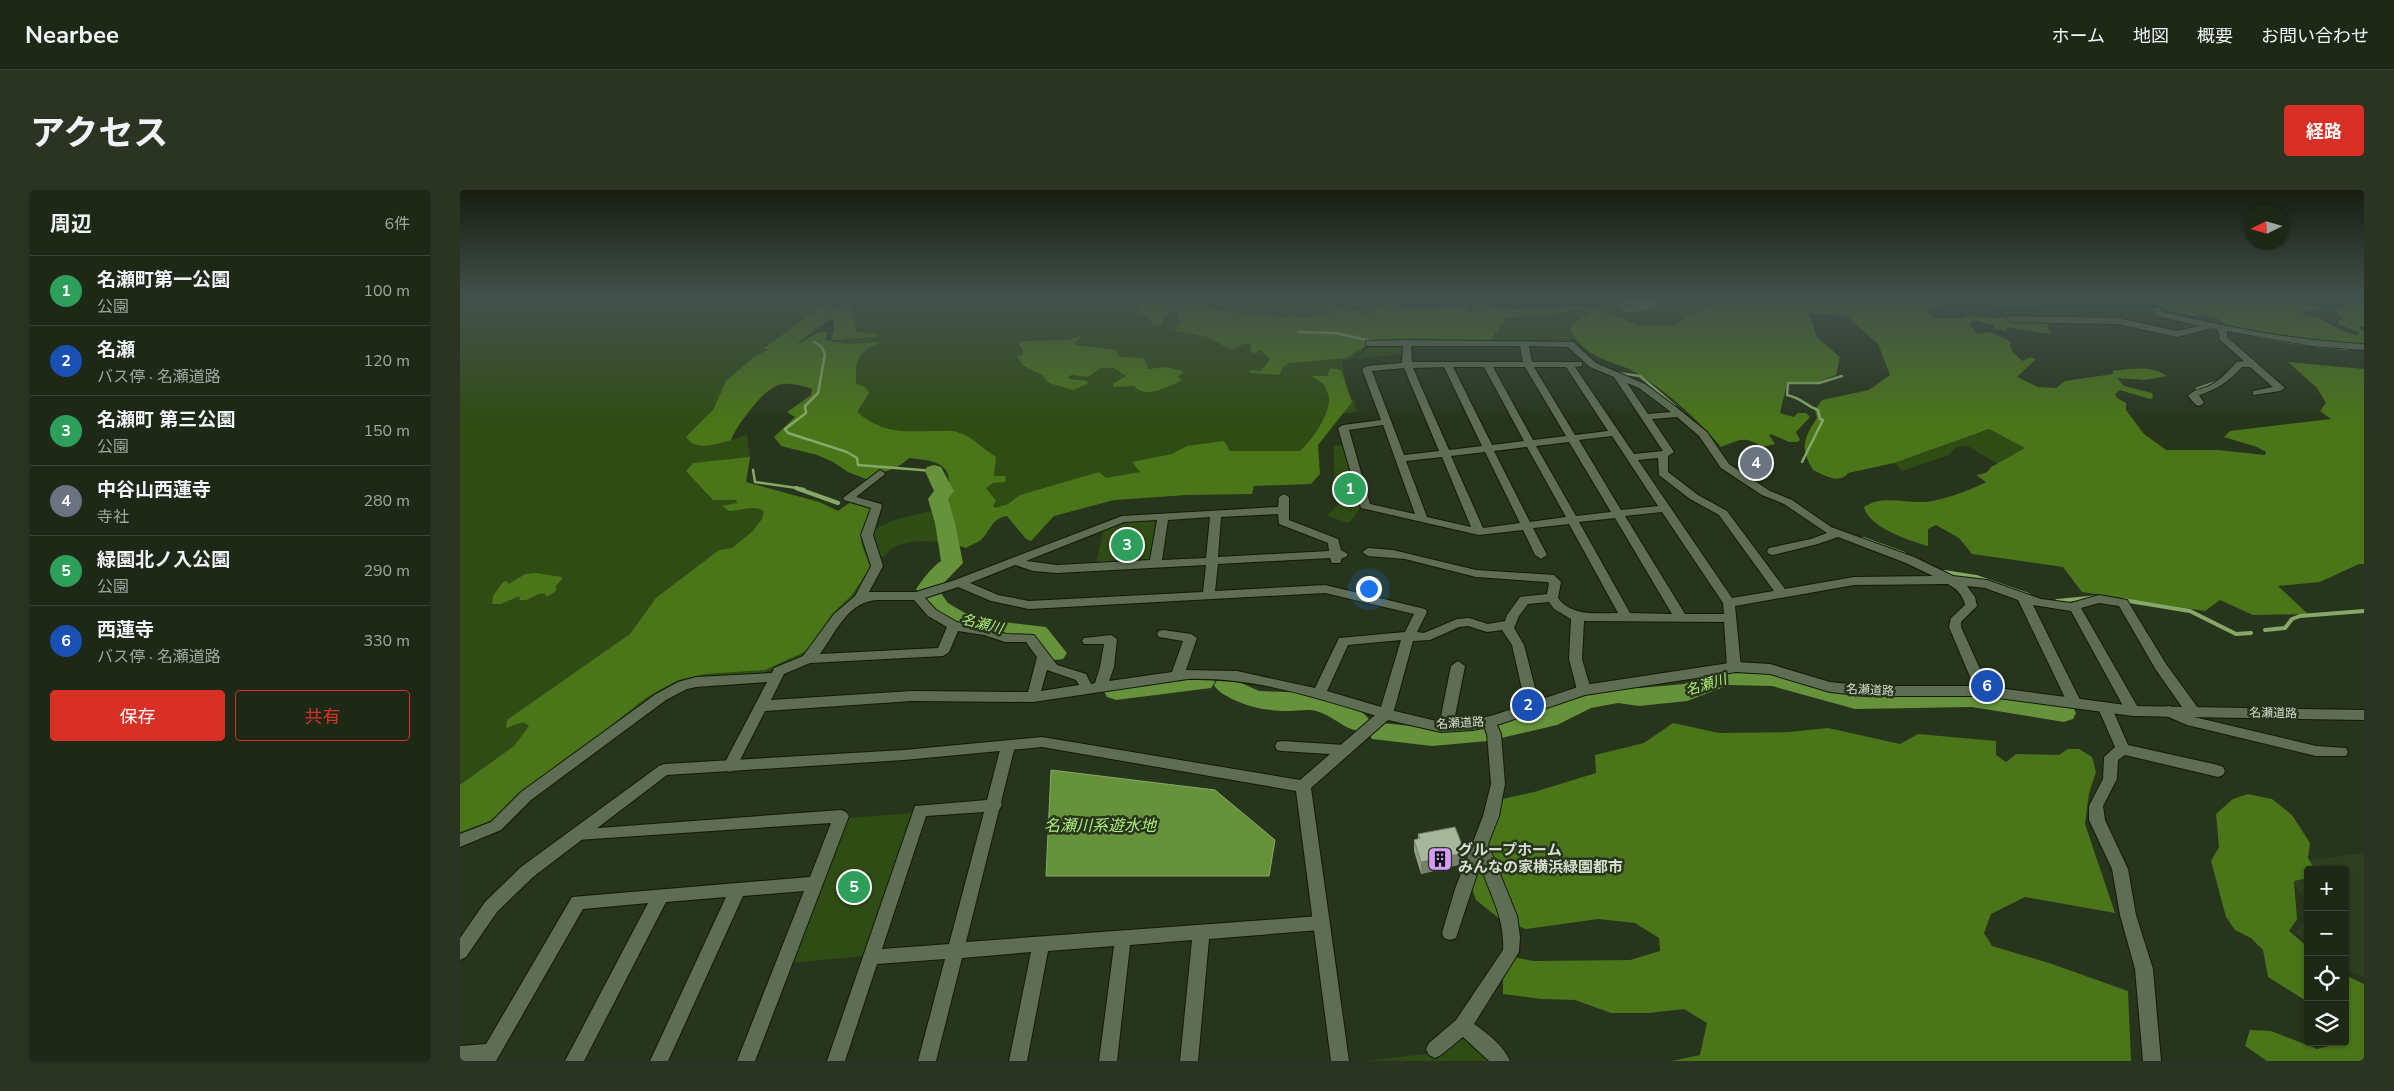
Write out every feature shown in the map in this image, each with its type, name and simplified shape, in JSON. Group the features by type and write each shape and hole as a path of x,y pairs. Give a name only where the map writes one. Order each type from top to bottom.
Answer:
{"street":[{"path":"2226,340 2280,388 2256,393"},
{"path":"2282,340 2330,346 2364,347"},
{"path":"1369,343 1570,344 1615,433 1729,603 1734,667"},
{"path":"1407,343 1407,365 1479,532"},
{"path":"1524,344 1528,365 1681,618"},
{"path":"1422,520 1367,369 1407,365 1581,364 1617,375 1642,386 1703,434 1725,466 1766,493 1788,502 1826,529 1910,560 1957,583 1971,600 1971,606 1955,621 1955,627 1983,691"},
{"path":"2199,403 2194,396 2196,392 2212,388 2226,379 2240,364 2253,364"},
{"path":"1447,365 1541,555"},
{"path":"1487,365 1626,618"},
{"path":"1617,375 1669,452 1631,457"},
{"path":"1646,417 1679,414"},
{"path":"1386,422 1343,428 1365,506 1479,532 1665,508"},
{"path":"1400,459 1615,433"},
{"path":"1663,454 1663,473 1694,497 1723,513 1782,593"},
{"path":"808,659 820,647 842,613 860,597 876,566 867,535 877,506 848,498 880,473"},
{"path":"1015,561 1045,569 1338,556 1334,541 1283,522 1284,497"},
{"path":"860,597 917,596 959,583 1122,518 1284,510"},
{"path":"1209,596 1216,514"},
{"path":"1155,564 1163,516"},
{"path":"1754,555 1814,542 1838,533"},
{"path":"1368,552 1383,552 1468,572 1505,578 1550,576 1555,582 1552,598 1558,606 1577,617 1731,618"},
{"path":"1729,603 1854,581 1950,580 1987,584 2046,604 2074,606 2099,599 2123,603 2161,667 2193,712"},
{"path":"959,583 996,598 1029,605 1330,588 1420,612 1408,637 1386,714 1303,786"},
{"path":"917,596 932,613 954,626 1005,638 1030,638 1052,668 1081,677 1093,688 1107,667 1110,639 1088,641"},
{"path":"2022,596 2075,704"},
{"path":"1319,694 1343,641 1426,637 1457,623 1469,622 1487,628 1506,626 1510,625 1513,615 1524,600 1552,598"},
{"path":"2074,606 2132,711"},
{"path":"1577,617 1579,629 1575,653 1584,690"},
{"path":"730,766 779,671 808,659 943,652 954,626"},
{"path":"1506,626 1518,645 1533,708"},
{"path":"1163,634 1191,638 1177,675"},
{"path":"1032,697 1044,657"},
{"path":"1446,726 1458,666"},
{"name":"名瀬道路","path":"761,706 912,696 1032,697 1201,673 1229,674 1319,694 1424,724 1492,728 1533,708 1584,690 1734,667 1770,669 1830,687 1867,692 1983,691 2132,711 2364,715"},
{"path":"460,841 496,826 526,796 661,697 683,685 696,682 775,678"},
{"path":"2105,708 2123,749"},
{"path":"2168,711 2187,720 2316,751 2341,752"},
{"path":"1450,933 1463,889 1491,816 1498,784 1492,728"},
{"path":"462,946 490,907 527,872 664,770 904,755 1042,742 1303,786"},
{"path":"927,1061 995,805 1008,746"},
{"path":"1282,746 1345,750"},
{"path":"2152,1061 2144,969 2128,915 2120,869 2097,820 2096,806 2110,779 2111,757 2123,749 2218,771"},
{"path":"1303,786 1340,1061"},
{"path":"836,1061 920,810 995,805"},
{"path":"577,834 842,816 746,1061"},
{"path":"1435,1049 1462,1026 1511,952 1512,937 1509,916 1498,895 1480,844"},
{"path":"460,1055 489,1056 578,902 814,884"},
{"path":"660,1061 736,891"},
{"path":"574,1061 660,896"},
{"path":"870,957 1123,936 1201,933 1320,923"},
{"path":"1190,1061 1201,933"},
{"path":"1108,1061 1123,936"},
{"path":"1018,1061 1041,943"},
{"path":"1462,1026 1480,1039 1501,1061"}],"shaded area":[{"path":"460,340 798,340 713,445 747,435 750,457 746,482 819,502 838,511 851,502 868,524 872,568 854,597 835,613 814,647 806,654 764,673 705,676 679,681 646,700 488,824 460,834"},
{"path":"776,340 803,340 797,344 806,340 825,340 847,344 882,342 863,352 858,362 856,383 866,388 869,393 857,412 877,425 886,428 904,431 952,431 973,440 996,457 994,476 1006,476 1005,482 993,483 986,488 996,501 993,506 996,508 1008,504 1020,495 1099,472 1106,478 1140,472 1132,462 1172,454 1187,446 1224,441 1230,451 1300,451 1318,429 1329,403 1324,384 1311,376 1327,376 1330,368 1341,370 1352,402 1318,445 1320,474 1311,484 1254,486 1252,494 1187,495 1114,500 1054,516 1031,541 1026,539 1007,516 998,519 981,540 966,548 957,545 949,516 946,497 949,476 946,470 936,463 909,458 894,468 866,479 848,472 833,462 817,455 781,446 774,437 795,417 787,412 811,395 812,389 790,384 775,386 752,407 731,440 707,446 690,442 686,437 713,410 726,381 755,356 770,349 763,349"},
{"path":"838,340 1510,340 1373,341 1352,359 1342,360 1348,399 1354,400 1357,412 1337,414 1313,446 1313,477 1126,487 992,518 944,467 934,461 909,458 903,463 866,456 833,363"},
{"path":"1078,340 1075,343 1076,345 1116,350 1119,357 1144,358 1148,369 1166,367 1183,371 1177,377 1183,380 1151,392 1144,392 1134,386 1113,387 1113,384 1126,376 1114,368 1101,368 1088,377 1071,375 1068,377 1069,379 1088,381 1087,384 1073,390 1049,383 1042,375 1024,366 1017,357 1023,354 1023,350 1018,344 1024,341"},
{"path":"1212,340 1490,340 1373,341 1346,358 1289,363 1283,367 1279,375 1249,373 1251,370 1261,371 1270,359 1260,350 1255,353 1250,352 1251,344 1243,344 1232,350"},
{"path":"1577,340 1820,340 1840,357 1836,375 1812,384 1787,383 1780,413 1794,417 1798,413 1806,413 1810,417 1796,432 1800,440 1789,442 1771,434 1769,435 1775,444 1762,447 1751,441 1742,440 1721,447 1703,427 1664,392 1633,371 1595,355"},
{"path":"1580,340 1667,340 1639,348"},
{"path":"1873,340 2007,340 2012,342 2010,345 2012,351 2022,361 2031,357 2036,359 2017,377 2038,387 2056,388 2065,381 2113,374 2113,371 2154,370 2167,376 2145,380 2117,378 2124,386 2152,393 2153,398 2150,399 2120,390 2115,394 2117,398 2126,403 2126,410 2144,434 2166,450 2218,450 2265,455 2266,452 2257,447 2224,437 2230,431 2331,419 2320,411 2326,403 2317,388 2288,362 2364,369 2364,564 2359,564 2320,582 2278,586 2308,614 2253,615 2220,600 2205,611 2082,592 2063,567 1972,554 1959,538 1936,525 1928,529 1928,546 1891,532 1873,521 1864,507 1871,503 1886,500 1916,502 1947,498 1986,482 1976,475 1987,472 1991,467 2025,448 1989,429 1894,463 1848,473 1844,477 1836,479 1813,470 1806,456 1805,444 1806,438 1817,418 1815,410 1822,400 1869,390 1890,375 1878,344"},
{"path":"2302,340 2364,340 2364,345 2328,344"},
{"path":"1372,345 1404,345 1404,354 1355,359"},
{"path":"1989,429 2026,448 1998,464 1966,445 1955,448 1949,455 1902,471 1894,463"},
{"path":"1345,445 1362,506 1349,523 1327,516 1345,496 1340,482 1334,480 1334,446"},
{"path":"750,457 746,482 819,502 838,511 851,502 874,508 864,526 861,537 870,568 851,596 833,613 810,647 804,652 765,670 705,674 678,680 647,697 490,821 460,832 460,785 514,746 529,726 523,722 506,728 507,720 630,634 656,598 719,550 732,548 752,532 762,519 764,511 751,508 729,511 722,506 737,503 736,500 713,500 686,471 693,463"},
{"path":"935,510 942,523 944,543 925,541 904,543 892,548 880,558 871,534 872,530 894,520"},
{"path":"1153,520 1157,523 1151,559 1147,561 1096,565 1103,531 1131,521"},
{"path":"536,573 562,577 556,586 556,591 548,596 542,593 520,600 519,596 501,604 492,604 493,596 503,582 506,581 509,584 525,574"},
{"path":"1673,723 1719,733 1789,732 1828,728 1900,744 1918,734 1996,741 1996,755 2006,762 2016,754 2059,755 2068,749 2079,749 2092,757 2096,772 2089,793 2085,824 2115,913 2025,897 1991,914 1984,933 1992,946 2049,963 2128,991 2131,1061 1672,1061 1700,1055 1707,1023 1684,1009 1648,1013 1611,1013 1575,1000 1542,999 1503,994 1503,955 1533,961 1630,960 1660,951 1659,938 1635,923 1598,919 1526,929 1501,920 1476,900 1470,884 1503,799 1534,792 1596,773 1595,755 1644,743"},
{"path":"2248,794 2272,799 2292,815 2310,843 2308,858 2313,866 2304,866 2304,879 2294,881 2297,919 2289,931 2304,944 2304,1000 2268,977 2263,950 2251,938 2235,930 2226,917 2211,861 2219,847 2216,814 2233,799"},
{"path":"913,813 864,956 791,963 846,818"},
{"path":"2364,853 2364,977 2349,971 2349,866 2304,866 2304,901 2287,874 2293,862"},
{"path":"2304,919 2304,939 2296,932"},
{"path":"2349,977 2364,984 2364,1061 2267,1061 2245,1046 2250,1030 2271,1031 2304,1044 2304,1046 2317,1049 2329,1046 2349,1046"},
{"path":"1462,1037 1495,1061 1367,1061 1442,1052"}],"water":[{"name":"名瀬川系遊水地","path":"1051,770 1215,790 1275,840 1269,876 1046,876"}],"building":[{"path":"1455,827 1464,850 1463,853 1421,862 1414,840 1420,838 1418,834"}],"waterway":[{"path":"1365,340 1371,341"},
{"path":"2276,340 2306,345"},
{"path":"814,342 821,346 825,354 818,393 805,406 806,413 785,429 788,433 847,452 857,458 858,465 934,471"},
{"path":"1556,342 1571,342 1575,345"},
{"path":"2316,346 2348,349"},
{"path":"1618,373 1640,376 1675,406"},
{"path":"1802,462 1823,420 1820,419 1818,410 1797,398 1787,395 1788,383 1819,383 1842,376"},
{"path":"2197,389 2216,382"},
{"path":"753,470 755,482 804,489"},
{"name":"名瀬川","path":"934,471 944,491 938,499 945,523 952,563 942,570 927,589 940,608 959,619 992,625 1010,631 1038,632 1055,653"},
{"path":"796,488 838,503"},
{"path":"1863,539 1904,554"},
{"path":"1944,572 1976,577 2028,595"},
{"path":"2057,601 2099,597"},
{"path":"2123,600 2190,611 2236,634 2251,633"},
{"path":"2265,630 2285,628 2292,619 2300,616 2364,611"},
{"name":"名瀬川","path":"1381,732 1432,737 1488,732 1548,719 1585,701 1618,694 1639,697 1687,692 1729,677 1772,678 1855,700 1972,698 2064,713"},
{"name":"名瀬川","path":"1116,689 1116,691 1203,682"},
{"name":"名瀬川","path":"1226,685 1254,699 1274,702 1316,702 1344,712 1360,724"}],"place":[{"name":"中谷山西蓮寺","path":"1756,463"},
{"name":"名瀬町第一公園","path":"1350,489"},
{"name":"名瀬町 第三公園","path":"1127,545"},
{"name":"西蓮寺","path":"1987,686"},
{"name":"名瀬","path":"1528,705"},
{"name":"グループホーム みんなの家横浜緑園都市","path":"1440,859"},
{"name":"緑園北ノ入公園","path":"854,887"}]}
